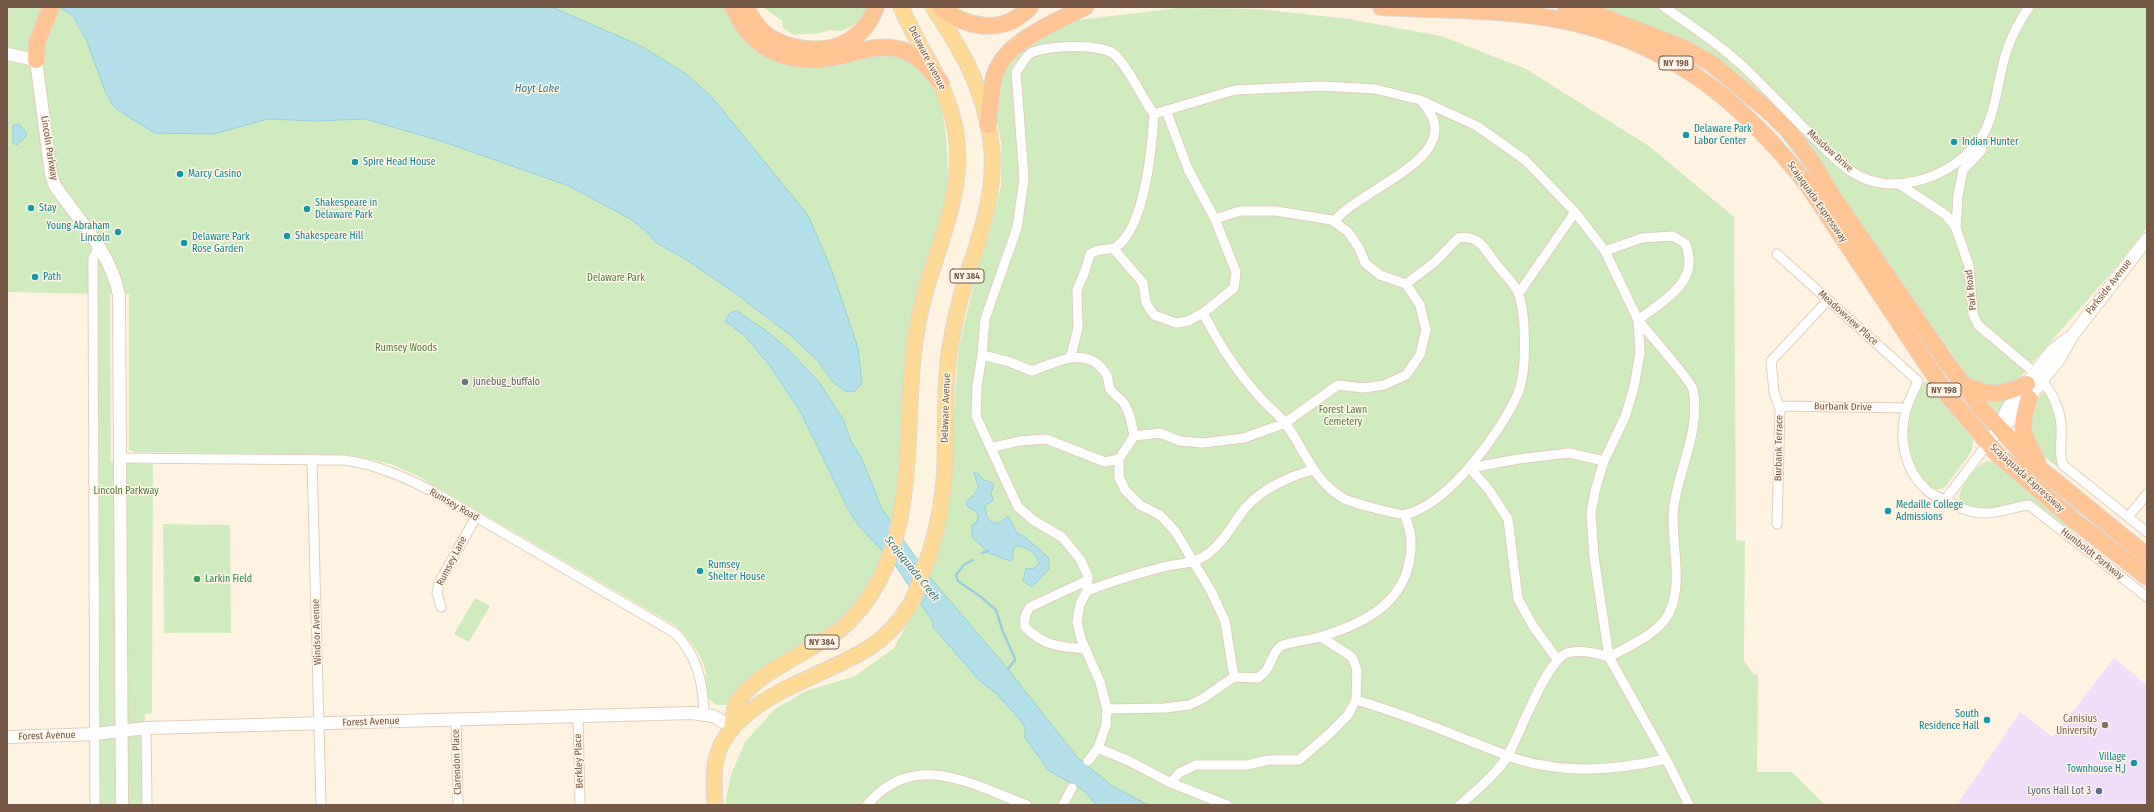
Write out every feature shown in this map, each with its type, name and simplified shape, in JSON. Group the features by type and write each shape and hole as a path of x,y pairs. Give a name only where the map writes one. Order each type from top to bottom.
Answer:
{"highway":[{"path":"36,60 37,42 51,7"},
{"path":"733,7 746,30 755,40 777,53 814,60 867,49 894,48 906,51 920,60 941,83"},
{"path":"746,7 754,22 764,33 780,42 796,47 814,49 830,48 847,42 860,32 872,19 876,7"},
{"path":"940,7 970,25 983,27 1006,23 1018,17 1030,7"},
{"path":"988,125 991,90 995,72 1008,53 1036,33 1085,7"},
{"name":"Scajaquada Expressway","path":"1381,7 1518,14 1582,25 1628,39 1665,56 1704,81 1735,105 1785,157 1809,187 1946,393 1988,444 1996,453 2075,521 2145,578"},
{"name":"Scajaquada Expressway","path":"1566,7 1601,16 1684,48 1712,64 1766,109 1788,130 1812,162 1832,197 1964,385 1999,428 2042,471 2146,555"},
{"path":"1964,385 1984,392 1999,394 2033,384"},
{"path":"2033,384 2022,421 2022,430 2042,471"}],"main road":[{"name":"Delaware Avenue","path":"732,727 735,707 751,688 774,670 842,628 867,600 885,568 900,518 908,457 913,358 917,326 928,281 953,203 958,170 957,141 952,115 941,83 909,24 902,7"},
{"name":"Delaware Avenue","path":"715,805 714,776 716,759 722,743 732,727 777,694 870,647 894,626 910,606 929,558 935,534 943,487 946,390 951,342 963,288 982,231 989,203 992,152 982,99 967,60 933,7"}],"street":[{"name":"Meadow Drive","path":"1664,7 1721,48 1850,170 1876,182 1899,184 1929,178 1942,172 1975,146 1985,131 1993,108 2008,47 2029,7"},
{"path":"1071,356 1078,328 1077,290 1090,254 1097,249 1114,249 1127,238 1135,221 1146,182 1154,114 1143,99 1132,77 1114,53 1088,47 1060,46 1031,53 1016,72 1024,179 1017,228 985,319 982,355 977,386 976,416 1018,507 1033,520 1062,537 1080,559 1088,580 1087,591 1080,604 1077,622 1086,649 1100,682 1107,709 1106,725 1098,748 1088,760"},
{"path":"7,54 36,60"},
{"name":"Lincoln Parkway","path":"36,60 51,174 55,186 99,246 114,273 119,295 122,805"},
{"path":"1154,114 1235,90 1321,86 1375,89 1420,100 1477,126 1525,160 1575,212 1605,251 1638,320 1692,387 1695,416 1685,464 1674,505 1675,589 1669,614 1652,633 1609,657 1596,653 1579,651 1567,653 1557,659 1531,705 1508,756 1460,805"},
{"path":"1334,222 1349,206 1396,177 1429,149 1434,137 1435,123 1432,113 1420,100"},
{"path":"1114,249 1143,283 1146,303 1154,315 1176,323 1188,321 1203,313 1234,288 1236,272 1215,218 1188,170 1166,110"},
{"name":"Park Road","path":"1956,228 1958,195 1963,170 1982,150"},
{"name":"Park Road","path":"1899,184 1946,214 1956,228 1969,266 1973,314 1978,326 2033,384 2052,395 2060,416 2060,458 2063,464 2128,517"},
{"path":"1134,436 1160,433 1180,441 1202,443 1244,438 1285,423 1338,385 1363,388 1384,385 1406,375 1420,355 1426,330 1420,304 1406,284 1380,275 1365,263 1359,248 1348,232 1334,222 1276,211 1240,211 1215,218"},
{"path":"1519,293 1575,212"},
{"path":"1203,313 1220,345 1258,395 1285,423 1313,470 1327,488 1345,499 1405,515 1427,506 1470,468 1496,432 1518,392 1524,357 1524,315 1519,293 1479,241 1468,236 1458,238 1435,262 1406,284"},
{"path":"1605,251 1642,238 1673,236 1686,244 1689,261 1685,279 1670,295 1638,320"},
{"name":"Parkside Avenue","path":"1988,444 1999,428 2012,419 2052,351 2072,336 2145,245"},
{"path":"95,805 92,270 93,259 99,246"},
{"name":"Meadowview Place","path":"1777,254 1918,381 1907,408"},
{"name":"Burbank Terrace","path":"1777,524 1779,406 1774,392 1771,361 1828,300"},
{"path":"1638,320 1640,353 1634,387 1625,417 1604,461 1595,491 1591,513 1594,557 1609,657 1666,759 1689,805"},
{"path":"982,355 1007,361 1032,371 1071,356 1082,357 1092,362 1107,374 1110,388 1123,402 1130,418 1134,436 1118,459 1118,477 1125,490 1140,505 1160,515 1175,532 1194,562 1225,621 1234,677"},
{"name":"Burbank Drive","path":"1779,406 1907,408"},
{"path":"1907,408 1903,429 1903,448 1908,462 1916,478 1928,491 1945,500 1988,444"},
{"path":"990,448 1019,441 1046,439 1105,462 1118,459"},
{"path":"1470,468 1518,459 1569,453 1604,461"},
{"name":"Rumsey Road","path":"120,458 312,459 364,462 412,481 675,633 691,653 698,666 704,714"},
{"name":"Windsor Avenue","path":"312,459 321,805"},
{"path":"1470,468 1489,490 1508,519 1518,599 1533,626 1557,659"},
{"path":"1087,591 1119,579 1194,562 1210,553 1230,530 1248,505 1274,486 1297,474 1313,470"},
{"path":"2147,494 2128,517 2147,532"},
{"name":"Humboldt Parkway","path":"1945,500 1965,511 1982,513 2000,512 2029,505 2147,598"},
{"path":"1107,709 1165,708 1189,705 1202,699 1234,677 1258,678 1267,670 1272,656 1280,647 1298,640 1321,637 1358,624 1381,610 1400,587 1410,563 1411,537 1405,515"},
{"name":"Rumsey Lane","path":"442,607 437,593 439,583 476,517"},
{"path":"1086,649 1058,647 1036,638 1024,627 1024,620 1025,613 1030,607 1088,580"},
{"path":"1171,783 1179,773 1196,765 1247,765 1268,760 1299,760 1328,735 1348,715 1356,700 1357,670 1352,657 1339,647 1321,637"},
{"path":"1356,700 1388,709 1508,756 1542,765 1589,769 1634,766 1666,759"},
{"name":"Forest Avenue","path":"7,737 95,734 146,728 704,714 713,716 732,727"},
{"name":"Berkley Place","path":"578,716 580,805"},
{"name":"Clarendon Place","path":"456,720 458,805"},
{"path":"146,728 147,805"},
{"path":"1098,748 1129,760 1171,783 1227,805"},
{"path":"867,805 883,787 904,778 928,774 954,777 1027,805"},
{"path":"1063,805 1072,788"}],"shaded area":[{"name":"Canisius University","path":"2114,658 2147,685 2147,805 1957,805 2020,712 2053,737"}],"green space":[{"name":"Delaware Park","path":"7,7 730,7 736,20 848,58 902,53 925,73 931,81 940,102 945,129 948,181 898,496 877,570 862,596 839,623 727,705 717,705 708,698 706,673 702,660 691,642 676,626 416,475 391,464 349,455 135,452 129,450 129,294 110,294 111,462 153,464 152,713 145,714 145,805 98,805 98,294 7,292"},
{"path":"763,7 868,7 860,20 847,29 837,31 831,30 816,34 794,35 783,28 782,21"},
{"path":"1597,7 2147,7 2147,227 2118,265 2010,388 1972,382 1916,303 1763,101"},
{"name":"Forest Lawn Cemetery","path":"1178,8 1259,9 1349,19 1441,36 1526,69 1649,146 1734,217 1736,540 1745,541 1744,661 1753,674 1758,675 1757,772 1792,772 1825,805 725,805 731,775 745,742 775,709 806,691 855,676 894,648 918,603 932,569 946,513 959,346 980,258 990,233 1001,186 1001,142 996,115 1000,77 1009,61 1022,48 1051,31 1079,20"},
{"path":"1926,381 1973,440 1972,451 1945,487 1936,489 1929,486 1922,479 1917,469 1909,446 1907,429 1914,400"},
{"path":"2045,390 2056,418 2056,456 2063,470 2062,471 2036,450 2025,426 2032,404"},
{"path":"2015,393 1998,413 1981,395"},
{"path":"1987,461 1993,462 2028,489 2072,529 2071,531 2034,502 2023,501 1990,508 1964,506 1959,498 1965,482 1978,467"},
{"name":"Larkin Field","path":"163,524 230,525 231,633 164,633"},
{"path":"475,598 490,606 469,642 454,634"}],"water":[{"name":"Hoyt Lake","path":"60,7 552,7 641,46 685,73 711,96 808,215 832,271 858,348 862,384 854,392 845,391 833,382 818,361 789,334 735,293 685,259 655,242 650,235 632,220 569,186 441,141 365,119 315,121 268,119 214,134 155,133 118,110 112,104 105,91 86,39 73,16"},
{"path":"19,124 26,132 26,136 17,145 13,143 13,126"},
{"name":"Scajaquada Creek","path":"737,311 765,330 787,348 819,382 844,421 851,441 862,459 882,509 929,576 1008,669 1077,757 1111,785 1148,805 1097,805 1083,790 1049,771 1025,738 1025,727 1020,720 997,694 980,681 933,627 933,622 893,562 859,526 847,507 801,413 770,366 745,336 725,321 730,313"},
{"path":"977,472 982,479 994,485 991,493 993,500 985,506 987,518 994,523 999,523 1008,516 1017,533 1025,537 1049,558 1049,569 1032,587 1023,581 1026,568 1033,569 1039,564 1034,554 1023,547 1016,546 1013,550 1013,559 1010,561 989,553 972,537 972,525 976,523 978,517 976,511 968,507 966,503 978,489 978,483 974,473"}],"waterway":[{"path":"982,553 988,551"},
{"path":"973,560 964,565 956,575 958,581 981,597 996,610 1003,632 1015,660 1008,669"}],"place":[{"name":"Delaware Park Labor Center","path":"1686,135"},
{"name":"Indian Hunter","path":"1954,142"},
{"name":"Spire Head House","path":"355,162"},
{"name":"Marcy Casino","path":"180,174"},
{"name":"Stay","path":"31,208"},
{"name":"Shakespeare in Delaware Park","path":"307,209"},
{"name":"Young Abraham Lincoln","path":"118,232"},
{"name":"Shakespeare Hill","path":"287,236"},
{"name":"Delaware Park Rose Garden","path":"184,243"},
{"name":"Path","path":"35,277"},
{"name":"junebug_buffalo","path":"465,382"},
{"name":"Medaille College Admissions","path":"1888,511"},
{"name":"Rumsey Shelter House","path":"700,571"},
{"name":"Larkin Field","path":"197,579"},
{"name":"South Residence Hall","path":"1987,720"},
{"name":"Canisius University","path":"2105,725"},
{"name":"Village Townhouse H,J","path":"2134,763"},
{"name":"Lyons Hall Lot 3","path":"2099,791"}],"park label":[{"name":"Rumsey Woods","path":"406,348"}]}
